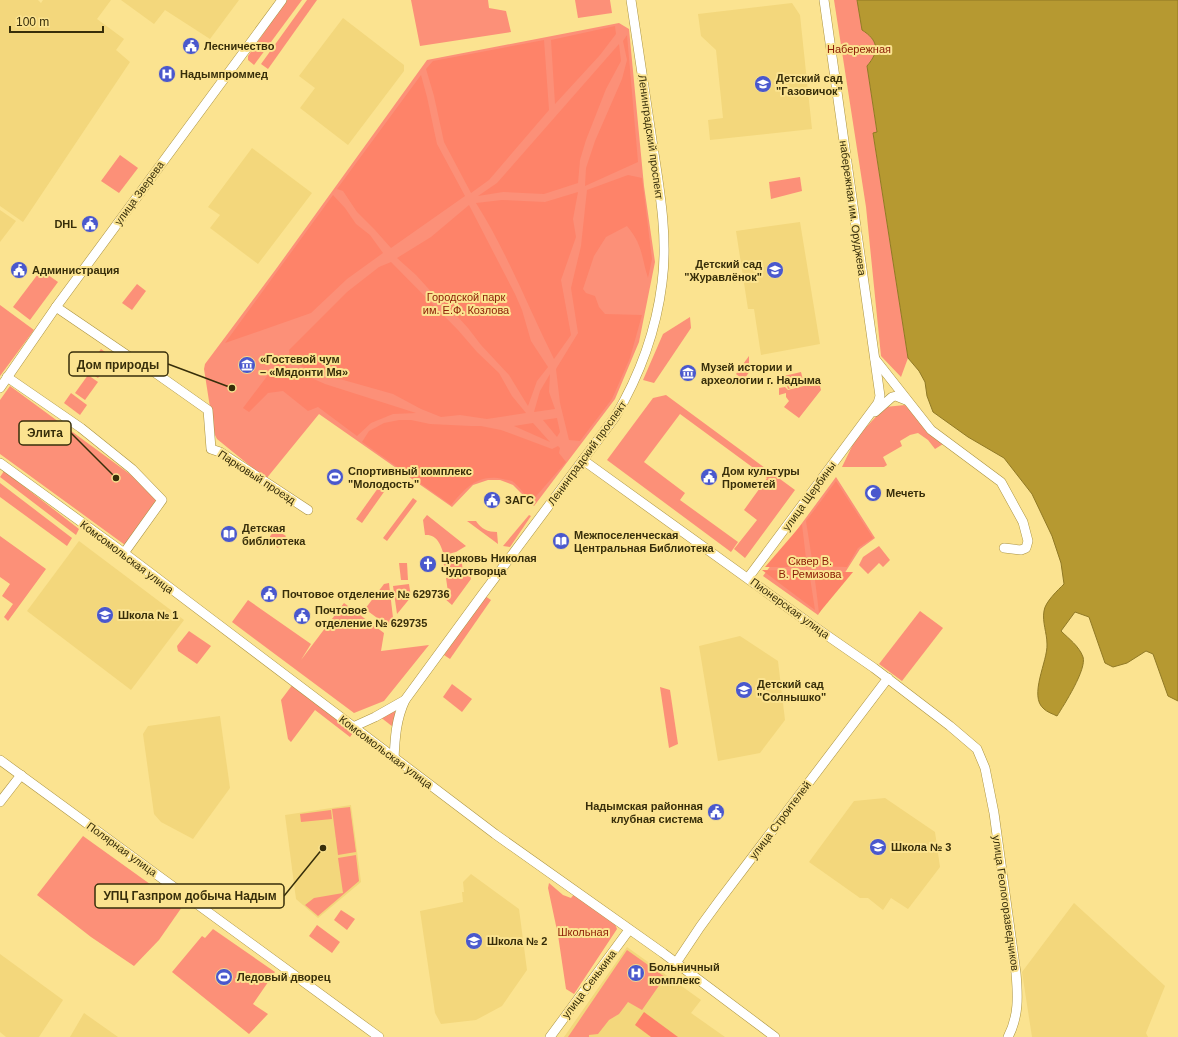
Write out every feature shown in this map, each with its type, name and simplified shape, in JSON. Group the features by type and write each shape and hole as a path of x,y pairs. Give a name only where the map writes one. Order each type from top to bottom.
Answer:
{"street":[{"name":"улица Зверева","path":"0,388 56,307 282,0"},
{"name":"Ленинградский проспект","path":"405,700 615,417 629,394 647,352 653,333 662,282 664,239 660,200 631,0"},
{"name":"набережная им. Оруджева","path":"824,0 878,380 879,400 869,414"},
{"name":"Парковый проезд","path":"56,307 131,358 140,362 208,410 211,449 220,452 308,510"},
{"path":"875,360 931,430 1001,482 1024,522 1028,541 1026,548 1021,550 1004,548"},
{"path":"8,377 81,428 132,469 162,500 124,553"},
{"path":"878,380 889,383 899,391"},
{"path":"869,414 880,408 889,398 900,397 907,401"},
{"name":"улица Щербины","path":"748,578 869,414"},
{"name":"Пионерская улица","path":"583,460 916,699 969,741 977,749 985,768"},
{"name":"Комсомольская улица","path":"0,463 124,553 495,834 676,963 775,1037"},
{"name":"улица Строителей","path":"676,963 719,901 888,678"},
{"path":"353,727 375,717 405,700"},
{"path":"394,759 397,722 405,700"},
{"name":"Полярная улица","path":"0,760 379,1037"},
{"name":"улица Геологоразведчиков","path":"985,768 994,813 1018,994 1016,1017 1008,1037"},
{"path":"0,802 21,775"},
{"name":"улица Сенькина","path":"550,1037 629,930"}],"shaded area":[{"path":"0,0 38,0 41,3 43,0 111,0 97,19 124,39 116,50 130,62 23,222 0,206"},
{"path":"121,0 239,0 210,39 165,10 154,24"},
{"path":"857,0 1178,0 1178,701 1168,696 1153,654 1146,651 1127,663 1113,667 1105,663 1089,617 1075,612 1061,631 1079,649 1083,657 1082,670 1065,704 1057,716 1045,710 1040,703 1038,687 1047,651 1044,611 1049,600 1064,584 1061,563 1052,536 1032,494 1004,458 968,437 933,412 927,396 925,382 919,371 908,358 873,133 877,132 867,66 874,55 875,46 871,38 862,30"},
{"name":"Детский сад \"Газовичок\"","path":"792,3 800,15 812,129 710,140 708,120 723,118 716,50 701,36 698,14"},
{"path":"343,18 404,65 404,71 348,145 300,108 315,88 299,76"},
{"path":"252,148 312,193 258,264 210,228 220,215 208,207"},
{"path":"0,210 16,221 0,242"},
{"name":"Детский сад \"Журавлёнок\"","path":"800,222 820,344 761,355 754,309 748,309 736,231"},
{"name":"Школа № 1","path":"79,541 184,620 131,690 27,611"},
{"name":"Детский сад \"Солнышко\"","path":"740,636 778,661 785,720 760,753 718,761 699,646"},
{"path":"220,716 230,788 193,839 161,822 154,814 143,734 148,726"},
{"name":"Школа № 3","path":"885,798 935,832 940,867 908,909 891,898 883,910 868,898 860,898 809,862 854,801"},
{"path":"351,805 361,882 318,918 296,899 285,815"},
{"name":"Школа № 2","path":"471,874 519,909 527,970 502,1006 476,1020 441,1024 435,1013 420,911 463,902 463,882"},
{"path":"1074,903 1165,986 1146,1033 1148,1037 1032,1037 1022,972"},
{"name":"Больничный комплекс","path":"627,947 701,1000 691,1013 725,1037 564,1037"},
{"path":"0,954 63,1000 39,1037 6,1037 0,1032"},
{"path":"84,1013 118,1037 70,1037"}],"green space":[{"path":"286,0 302,0 254,65 248,60 248,56"},
{"path":"307,0 317,0 268,69 261,64"},
{"path":"411,0 488,0 489,8 506,11 511,32 420,46"},
{"path":"575,0 610,0 612,13 578,18"},
{"name":"Набережная","path":"834,0 857,0 862,30 871,38 875,46 874,55 867,66 877,133 873,134 908,358 901,377 881,356 866,207"},
{"name":"Городской парк им. Е.Ф. Козлова","path":"619,23 629,29 644,186 655,262 639,342 615,399 534,506 513,485 500,480 488,480 473,485 452,507 319,414 266,479 217,439 214,433 204,369 205,364 276,269 427,60"},
{"path":"615,26 616,34 600,55 555,104 551,40"},
{"path":"627,35 638,162 585,186 586,168 595,141 622,79 627,60 623,41"},
{"path":"544,40 549,110 489,180 471,193 444,142 434,96 426,69 433,61"},
{"path":"619,44 621,61 606,89 586,140 580,160 578,183 544,194 503,192 478,196 497,183"},
{"path":"421,75 437,144 465,196 391,248 357,212 343,191 337,189"},
{"path":"120,155 138,168 119,193 101,181"},
{"path":"628,175 642,178 652,259 648,278 639,245 627,226 606,237 594,256 583,289 586,293 595,296 599,307 605,314 642,315 630,358 612,399 580,441 569,440 560,403 556,369 578,333 571,288 581,246 587,190"},
{"path":"800,177 802,191 771,199 769,182"},
{"path":"578,192 573,219 576,237 561,280 571,335 554,359 498,241 476,203 502,200 545,202"},
{"path":"333,195 345,208 356,224 370,235 383,253 347,279 311,313 225,343"},
{"path":"469,205 515,294 522,310 531,341 548,367 537,381 528,406 509,375 481,345 468,328 448,306 435,296 416,275 397,258 431,237"},
{"path":"391,262 499,373 512,396 526,413 487,419 460,415 441,417 421,409 393,394 308,370 290,360 289,350 347,292 379,267"},
{"path":"41,270 58,282 30,320 13,307"},
{"path":"137,284 146,291 132,310 122,303"},
{"path":"0,305 34,330 0,376"},
{"path":"690,317 691,328 654,383 643,380 663,334"},
{"path":"101,349 113,358 98,378 86,370"},
{"path":"749,356 749,372 744,380 736,374"},
{"path":"282,361 291,369 325,384 416,413 393,414 371,423 357,436 318,407 308,411 283,391 268,393 249,412 243,408 271,371"},
{"path":"801,372 804,384 788,389 784,376"},
{"path":"550,374 549,392 555,409 534,412 540,391"},
{"path":"88,375 98,382 85,400 75,393"},
{"path":"819,382 821,390 799,418 784,407 789,401 786,397 786,393 779,395 779,388 785,387 788,390"},
{"path":"10,386 161,497 125,545 0,454 0,400"},
{"path":"71,393 87,405 80,415 64,403"},
{"path":"666,395 795,490 745,558 734,549 757,520 744,510 767,478 680,414 644,462 685,493 680,500 738,542 731,552 607,460 653,398"},
{"path":"905,405 943,444 935,449 928,440 918,433 910,435 900,441 902,446 883,457 887,465 884,467 842,467 856,438 885,407"},
{"path":"557,418 560,432 557,437 543,420"},
{"path":"399,420 411,420 430,424 481,426 501,430 552,449 558,446 560,448 559,453 566,462 531,502 512,481 487,478 473,483 451,505 362,442 369,431 384,423"},
{"path":"533,423 550,442 514,426"},
{"path":"4,471 79,529 76,535 0,477"},
{"name":"Сквер В. В. Ремизова","path":"836,477 875,538 860,549 818,615 763,576"},
{"path":"383,481 391,482 362,523 356,519"},
{"path":"836,481 873,538 858,548 847,567 813,566 806,521"},
{"path":"0,483 72,538 67,546 0,497"},
{"path":"413,498 417,501 387,541 383,538"},
{"path":"427,515 466,546 456,552 444,555 438,541 433,536 425,535 423,520"},
{"path":"529,515 531,516 510,547 503,546"},
{"path":"467,521 476,521 485,530 497,532 498,544"},
{"path":"802,524 807,567 765,567"},
{"path":"275,529 286,536 278,548 267,541"},
{"path":"0,536 46,569 8,621 4,617 13,604 2,596 10,584 0,577"},
{"path":"879,546 890,560 883,567 879,563 868,574 859,565 863,557"},
{"path":"461,556 463,572 445,574 443,558"},
{"path":"399,563 407,563 408,580 401,580"},
{"path":"762,570 809,571 815,610"},
{"path":"814,572 853,572 819,613"},
{"path":"470,575 471,579 452,605 444,598 448,592 446,578"},
{"path":"389,583 393,618 388,626 365,609 384,584"},
{"path":"409,584 411,597 397,614 393,586"},
{"path":"485,596 491,600 450,659 444,655"},
{"path":"248,600 311,644 301,660 344,603 384,633 381,651 429,645 384,701 354,713 232,622"},
{"path":"920,611 943,628 902,681 879,664"},
{"path":"189,631 211,646 197,664 178,651 177,646"},
{"path":"293,684 353,733 350,737 315,710 291,742 288,739 281,700"},
{"path":"452,684 472,699 462,712 443,697"},
{"path":"660,687 670,690 678,744 669,748"},
{"path":"396,707 393,727 379,716"},
{"path":"350,807 356,852 338,855 332,809"},
{"path":"331,810 332,819 301,822 300,814"},
{"path":"83,836 182,907 159,940 134,966 91,937 37,895"},
{"path":"356,855 359,881 318,916 305,905 314,898 343,893 338,858"},
{"name":"Школьная","path":"549,883 563,895 571,898 575,893 615,924 617,929 574,994 566,989 558,935 548,888"},
{"path":"341,910 355,919 347,930 334,920"},
{"path":"317,925 340,942 332,953 309,936"},
{"path":"213,929 275,972 253,1004 268,1014 249,1034 172,972 202,936 205,938"},
{"path":"627,950 665,977 642,1010 628,1002 619,1014 609,1020 598,1034 589,1035 589,1037 568,1037"},
{"path":"644,1012 678,1037 651,1037 635,1025"}],"place":[{"name":"Лесничество","path":"191,46"},
{"name":"Надымпроммед","path":"167,74"},
{"name":"Детский сад \"Газовичок\"","path":"763,84"},
{"name":"DHL","path":"90,224"},
{"name":"Администрация","path":"19,270"},
{"name":"Детский сад \"Журавлёнок\"","path":"775,270"},
{"name":"«Гостевой чум – «Мядонти Мя»","path":"247,365"},
{"name":"Музей истории и археологии г. Надыма","path":"688,373"},
{"name":"Дом природы","path":"232,388"},
{"name":"Спортивный комплекс \"Молодость\"","path":"335,477"},
{"name":"Дом культуры Прометей","path":"709,477"},
{"name":"Элита","path":"116,478"},
{"name":"Мечеть","path":"873,493"},
{"name":"ЗАГС","path":"492,500"},
{"name":"Детская библиотека","path":"229,534"},
{"name":"Межпоселенческая Центральная Библиотека","path":"561,541"},
{"name":"Церковь Николая Чудотворца","path":"428,564"},
{"name":"Почтовое отделение № 629736","path":"269,594"},
{"name":"Школа № 1","path":"105,615"},
{"name":"Почтовое отделение № 629735","path":"302,616"},
{"name":"Детский сад \"Солнышко\"","path":"744,690"},
{"name":"Надымская районная клубная система","path":"716,812"},
{"name":"Школа № 3","path":"878,847"},
{"name":"УПЦ Газпром добыча Надым","path":"323,848"},
{"name":"Школа № 2","path":"474,941"},
{"name":"Больничный комплекс","path":"636,973"},
{"name":"Ледовый дворец","path":"224,977"}]}
